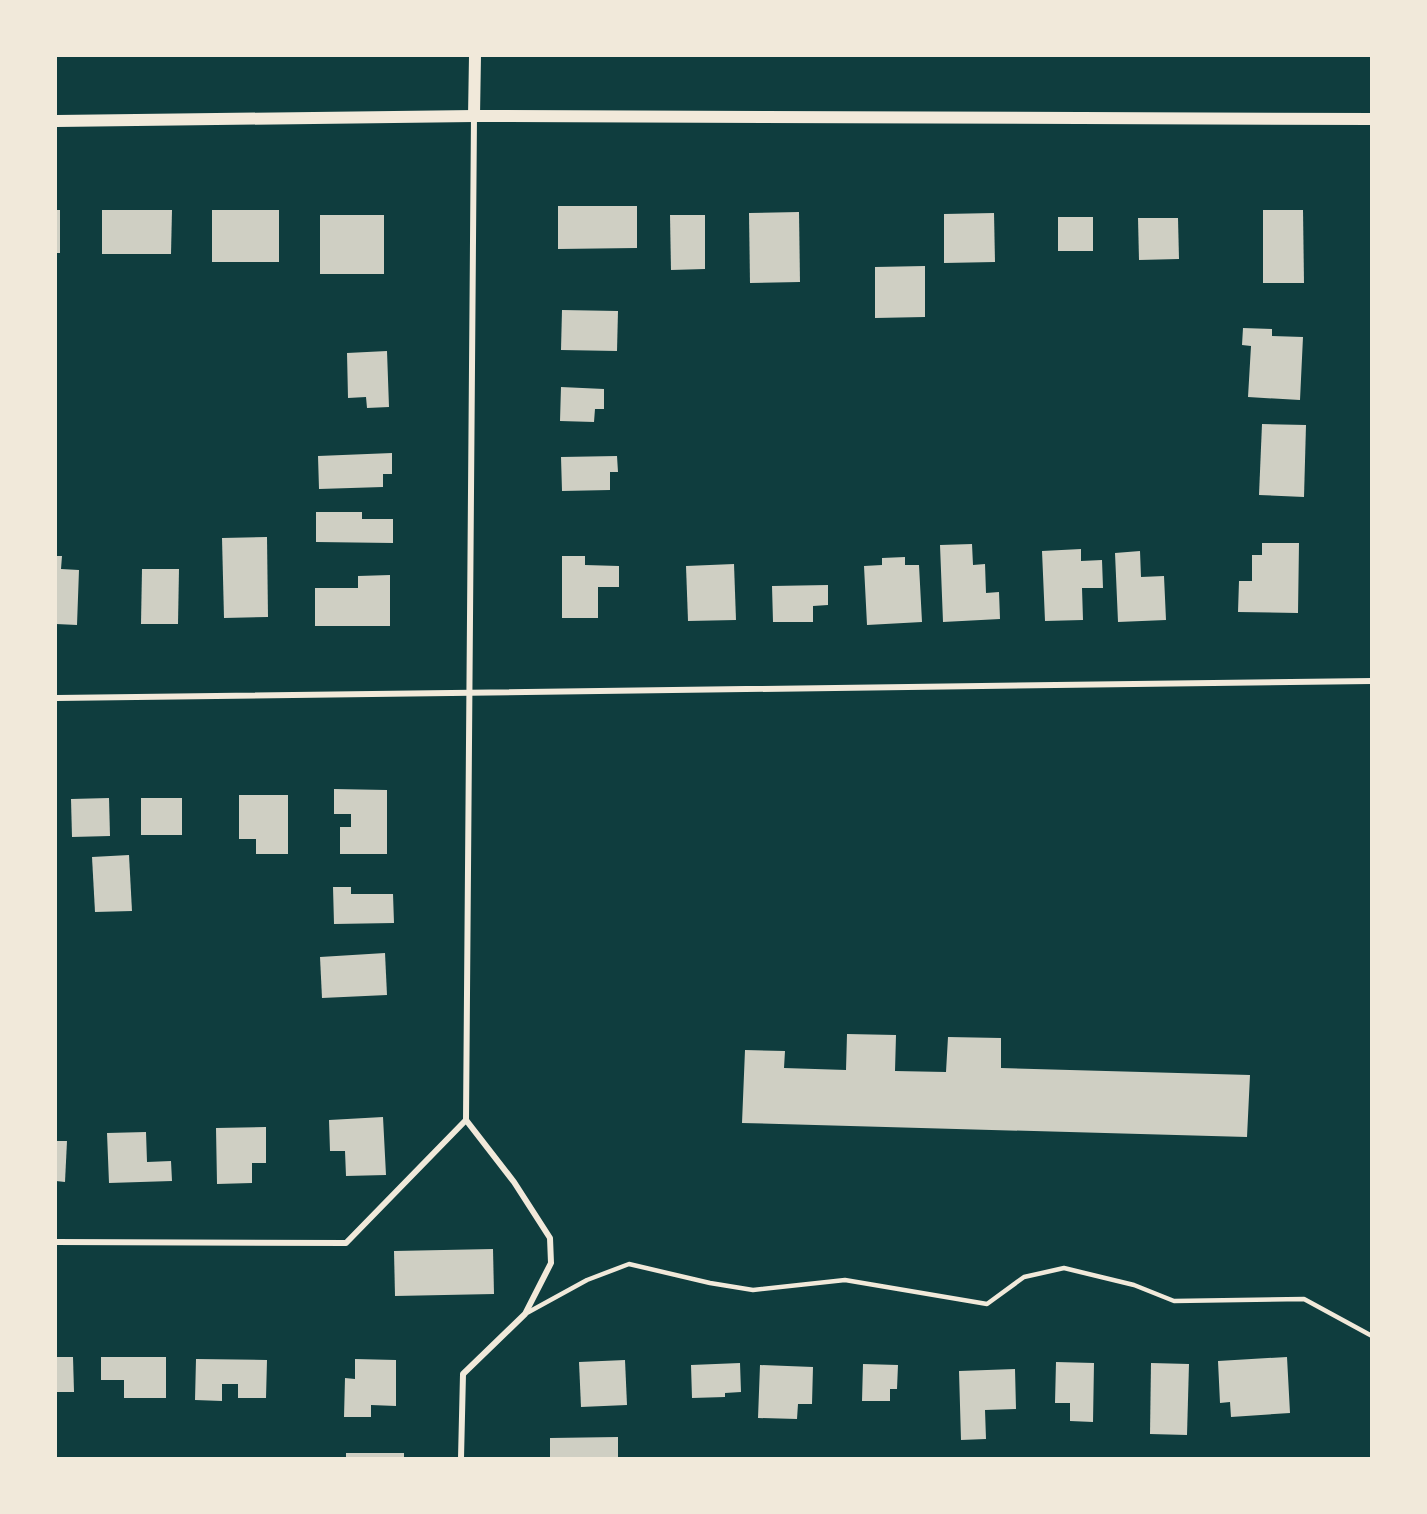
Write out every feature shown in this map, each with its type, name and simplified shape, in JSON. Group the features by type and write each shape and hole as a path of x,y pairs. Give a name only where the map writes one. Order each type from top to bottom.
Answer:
{"main road":[{"path":"474,116 475,56"},
{"path":"56,121 474,116 1371,119"}],"street":[{"path":"461,1458 463,1374 525,1314 551,1263 550,1238 514,1182 466,1120 474,116"},
{"path":"56,698 1371,681"},
{"path":"56,1242 346,1243 466,1120"}],"lane":[{"path":"525,1314 587,1280 629,1264 710,1283 753,1290 845,1280 987,1304 1024,1277 1064,1268 1134,1285 1174,1301 1304,1299 1371,1336"}],"building":[{"path":"558,206 637,206 637,248 558,249"},
{"path":"56,210 60,210 60,253 56,253"},
{"path":"102,210 172,210 171,254 102,254"},
{"path":"212,210 279,210 279,262 212,262"},
{"path":"1263,210 1303,210 1304,283 1263,283"},
{"path":"799,212 800,282 750,283 749,213"},
{"path":"994,213 995,262 944,263 944,214"},
{"path":"320,215 384,215 384,274 320,274"},
{"path":"670,215 705,215 705,269 671,270"},
{"path":"1058,217 1093,217 1093,251 1058,251"},
{"path":"1138,218 1178,218 1179,259 1139,260"},
{"path":"925,266 925,317 875,318 875,267"},
{"path":"562,310 618,311 617,351 561,350"},
{"path":"1243,328 1272,329 1272,336 1303,337 1300,400 1248,397 1251,346 1242,345"},
{"path":"387,351 389,407 367,408 366,397 348,398 347,353"},
{"path":"561,387 604,389 604,409 595,409 594,422 560,421"},
{"path":"1262,424 1306,425 1304,497 1259,495"},
{"path":"392,453 392,474 383,474 383,487 319,489 318,456"},
{"path":"617,456 618,472 610,472 610,490 562,491 561,457"},
{"path":"316,512 362,512 362,519 393,519 393,543 316,542"},
{"path":"267,537 268,617 224,618 222,538"},
{"path":"1262,543 1299,543 1298,613 1238,612 1239,581 1252,581 1252,555 1262,555"},
{"path":"972,544 973,565 985,564 986,593 999,592 1000,619 943,622 940,545"},
{"path":"1081,549 1081,561 1102,560 1103,588 1082,588 1083,620 1045,621 1042,551"},
{"path":"1140,551 1141,577 1164,576 1166,620 1118,622 1115,553"},
{"path":"56,556 62,556 61,569 79,570 77,625 56,624"},
{"path":"562,556 585,556 585,565 619,566 619,587 598,587 598,618 562,618"},
{"path":"905,557 905,565 919,565 922,622 867,625 864,566 882,565 882,558"},
{"path":"734,564 736,620 688,621 686,566"},
{"path":"142,569 179,569 178,624 141,624"},
{"path":"390,575 390,626 315,626 315,588 358,588 358,576"},
{"path":"828,585 828,605 813,606 813,622 773,622 772,586"},
{"path":"334,789 387,790 387,854 340,854 340,827 351,827 351,814 334,814"},
{"path":"239,795 288,795 288,854 256,854 256,839 239,839"},
{"path":"109,798 110,836 72,837 71,799"},
{"path":"141,798 182,798 182,835 141,835"},
{"path":"129,855 132,911 95,912 92,857"},
{"path":"333,887 351,887 351,894 393,894 394,923 334,924"},
{"path":"385,953 387,995 322,998 320,957"},
{"path":"847,1034 896,1035 895,1071 946,1072 948,1037 1001,1038 1001,1068 1250,1075 1247,1137 742,1123 745,1050 785,1051 784,1068 846,1070"},
{"path":"383,1117 386,1175 346,1176 345,1151 330,1151 329,1120"},
{"path":"266,1127 266,1163 252,1163 252,1183 217,1184 216,1128"},
{"path":"146,1132 147,1162 171,1161 172,1181 109,1183 107,1133"},
{"path":"56,1141 67,1141 65,1182 56,1181"},
{"path":"493,1249 494,1294 395,1296 394,1251"},
{"path":"56,1357 73,1357 74,1392 56,1392"},
{"path":"101,1357 166,1357 166,1398 124,1398 124,1380 101,1380"},
{"path":"1287,1357 1290,1413 1231,1417 1230,1402 1220,1403 1218,1361"},
{"path":"196,1359 267,1360 266,1398 238,1398 238,1384 222,1384 222,1401 195,1400"},
{"path":"355,1359 396,1360 396,1406 371,1405 371,1417 344,1417 345,1378 355,1379"},
{"path":"625,1360 627,1405 581,1407 579,1362"},
{"path":"1056,1362 1094,1363 1093,1422 1070,1421 1070,1403 1055,1403"},
{"path":"740,1363 741,1392 725,1393 725,1397 692,1398 691,1365"},
{"path":"1151,1363 1189,1364 1187,1435 1150,1434"},
{"path":"863,1364 898,1365 897,1389 890,1389 890,1401 862,1401"},
{"path":"760,1365 813,1367 812,1404 798,1404 797,1419 758,1418"},
{"path":"1015,1369 1016,1409 985,1410 986,1439 961,1440 959,1371"},
{"path":"618,1437 618,1458 550,1458 550,1438"},
{"path":"346,1453 404,1453 404,1458 346,1458"}]}
